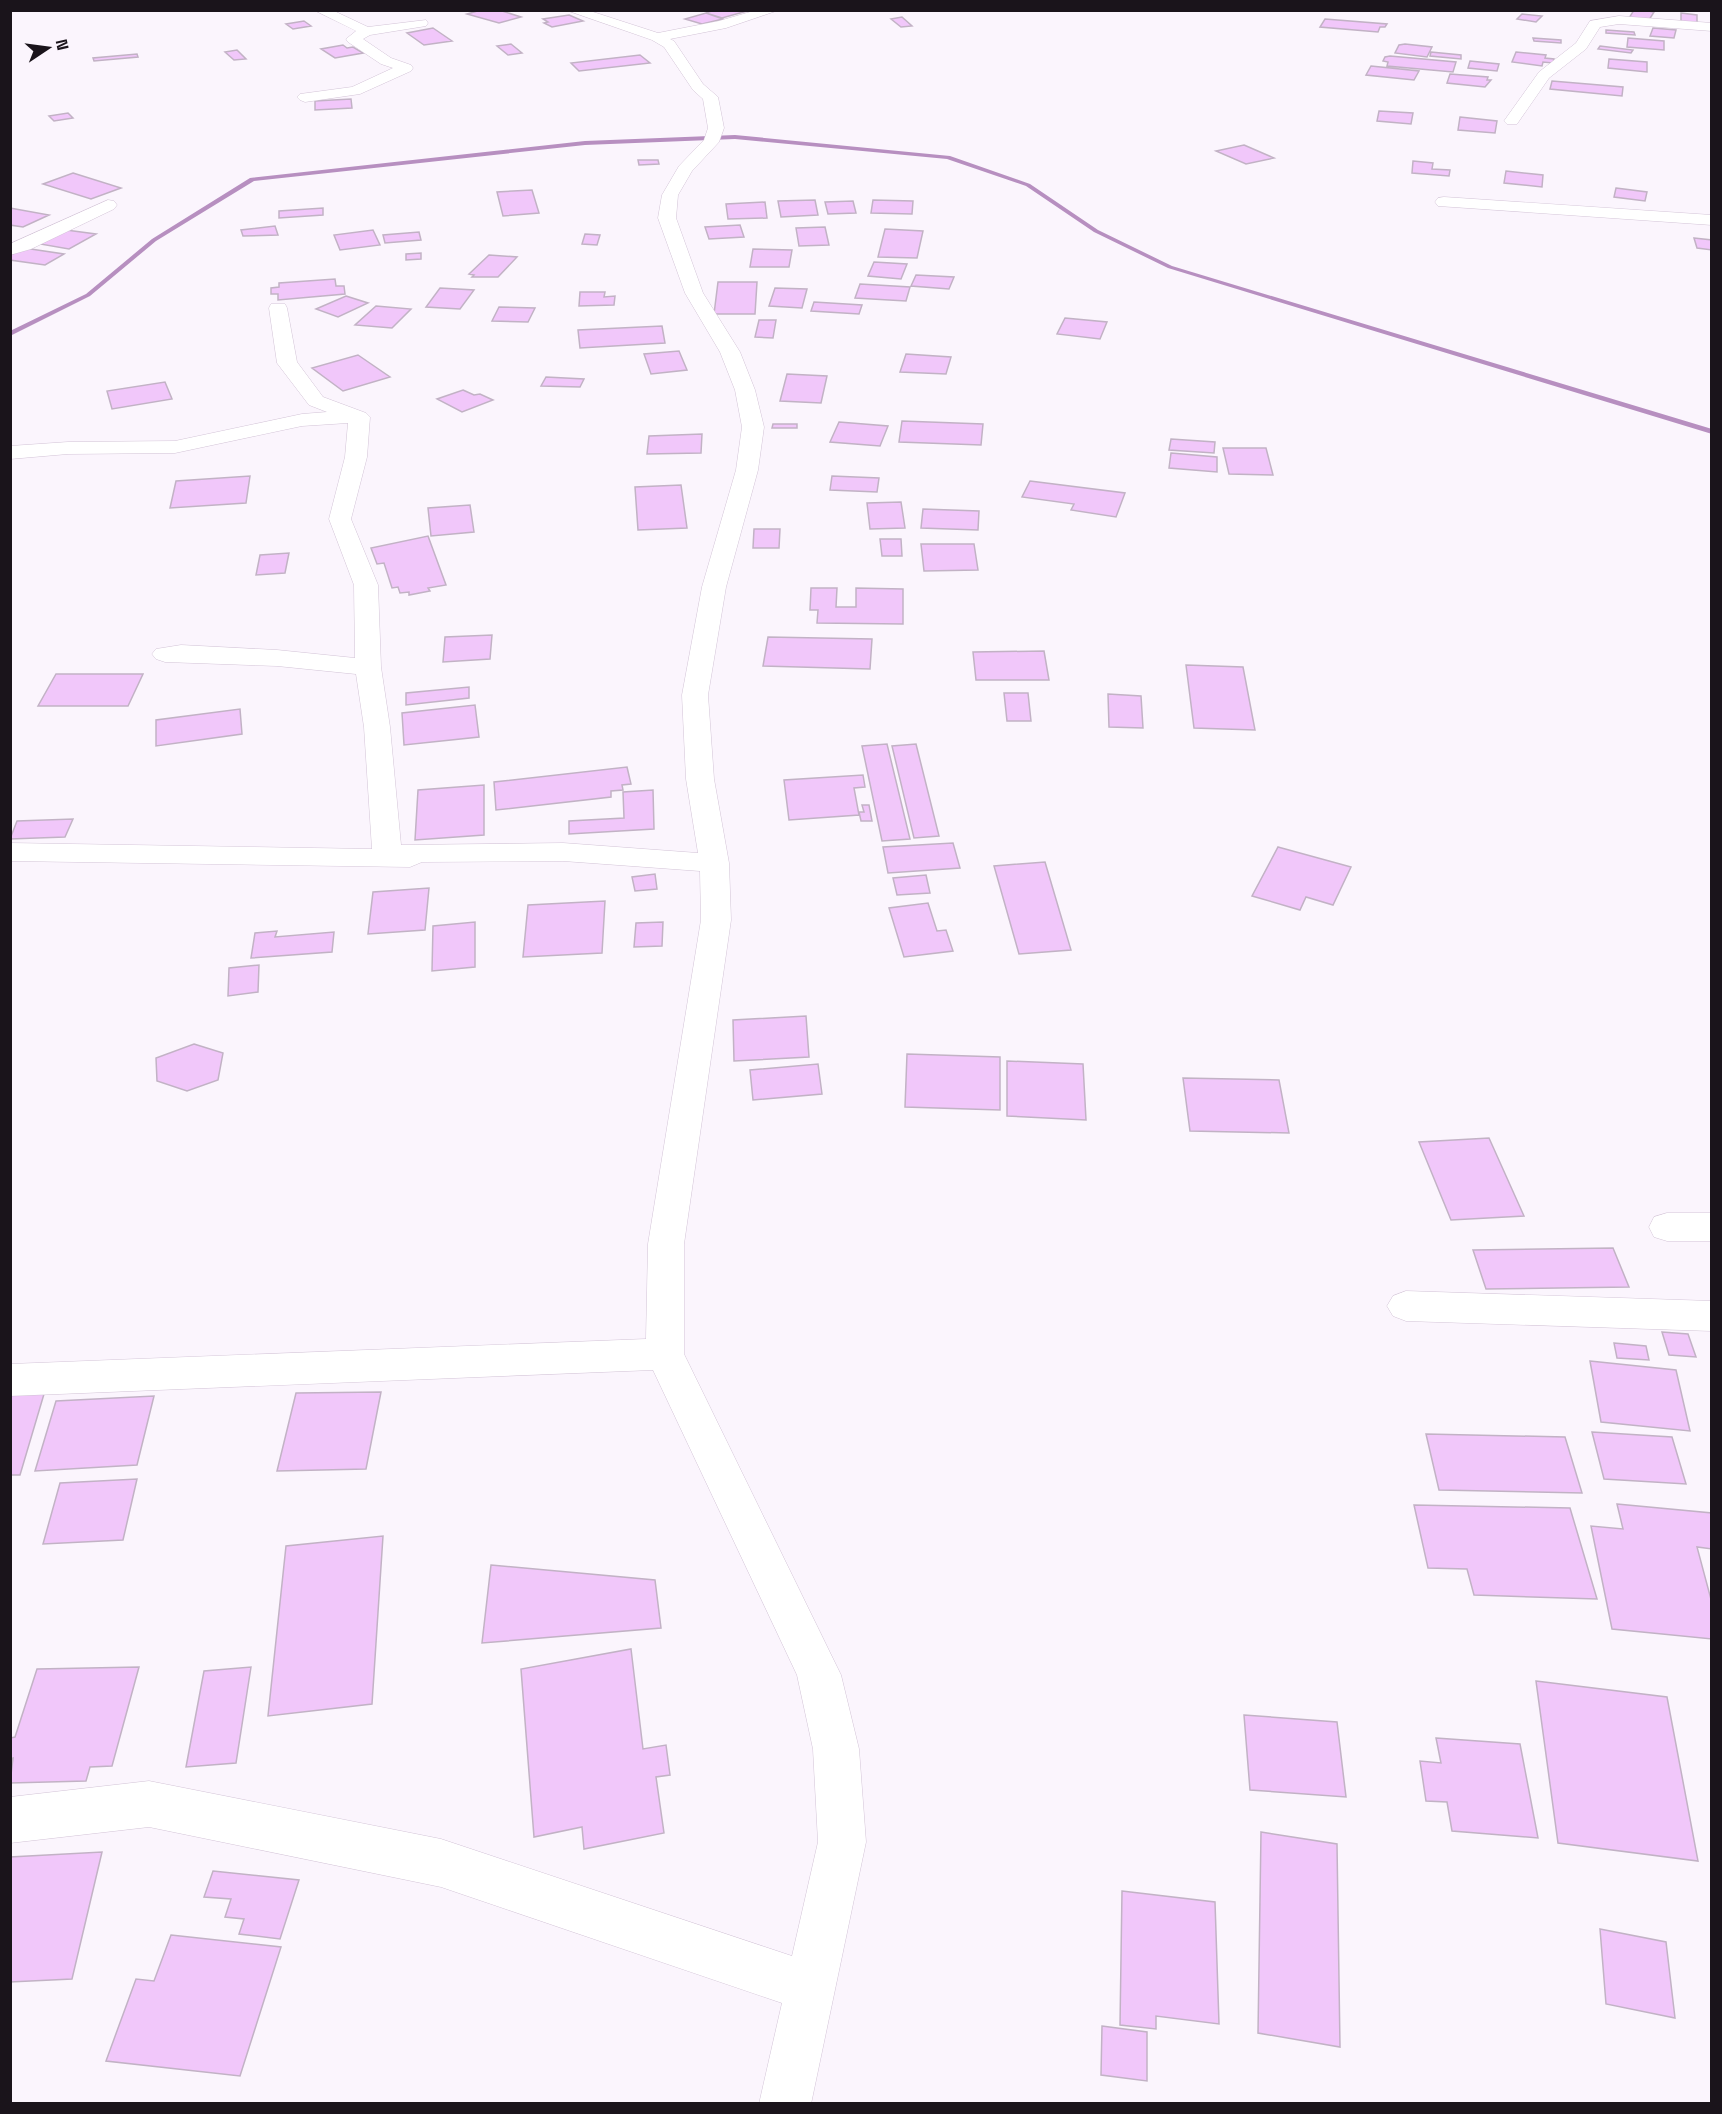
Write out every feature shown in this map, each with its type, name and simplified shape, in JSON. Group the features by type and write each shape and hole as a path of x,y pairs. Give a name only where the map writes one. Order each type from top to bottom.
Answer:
{"street":[{"path":"320,10 366,31"},
{"path":"572,10 657,37 669,44 698,87 710,97 716,128 713,136 685,169 670,195 667,218 694,293 730,352 746,390 753,427 747,470 714,587 695,695 700,779 714,863 716,920 666,1244 665,1354 819,1675 836,1749 842,1842 785,2103"},
{"path":"657,37 721,25 773,10"},
{"path":"1512,121 1544,75 1581,46 1595,24 1619,20 1712,27"},
{"path":"305,97 355,92 405,68 386,62 353,39 366,31 421,23"},
{"path":"1444,202 1712,220"},
{"path":"10,250 25,246 108,205"},
{"path":"278,308 287,363 316,401 359,417"},
{"path":"359,417 356,457 340,519 366,585 368,667 377,727 387,854 563,852 714,863"},
{"path":"10,453 68,448 175,447 302,420 359,417"},
{"path":"165,654 277,658 368,667"},
{"path":"10,852 714,863"},
{"path":"1667,1227 1712,1227"},
{"path":"1406,1306 1712,1316"},
{"path":"10,1380 665,1354"},
{"path":"10,1820 149,1804 441,1863 810,1987"}],"building":[{"path":"481,10 499,10 521,17 499,23 467,14"},
{"path":"714,10 747,11 722,18 706,13"},
{"path":"1634,10 1654,12 1649,20 1629,18"},
{"path":"706,13 723,19 702,24 685,19"},
{"path":"1681,13 1697,15 1697,23 1681,22"},
{"path":"1522,14 1542,16 1536,22 1517,19"},
{"path":"569,15 583,21 552,27 544,23 548,22 543,19"},
{"path":"902,17 912,26 901,27 891,19"},
{"path":"1325,19 1387,24 1385,27 1380,27 1378,32 1320,27"},
{"path":"304,21 311,26 293,29 286,24"},
{"path":"433,28 452,41 424,45 407,33"},
{"path":"1653,28 1676,30 1674,38 1650,36"},
{"path":"1606,30 1634,32 1635,35 1606,33"},
{"path":"1533,38 1561,40 1561,43 1534,41"},
{"path":"1628,38 1664,41 1664,50 1627,47"},
{"path":"511,44 522,53 508,55 497,46"},
{"path":"343,45 347,48 353,47 363,53 335,58 321,49"},
{"path":"1399,45 1432,47 1427,57 1395,53"},
{"path":"1600,46 1633,50 1631,53 1598,49"},
{"path":"237,50 246,59 234,60 225,52"},
{"path":"1431,52 1461,55 1461,59 1430,56"},
{"path":"1516,52 1546,55 1545,58 1554,59 1553,63 1543,62 1542,66 1512,62"},
{"path":"137,54 138,57 94,61 93,58"},
{"path":"640,55 650,63 579,71 571,63"},
{"path":"1385,57 1456,62 1453,72 1387,66 1388,62 1383,61"},
{"path":"1609,59 1647,62 1647,72 1608,68"},
{"path":"1470,61 1499,64 1497,71 1468,68"},
{"path":"1371,66 1419,71 1414,80 1366,75"},
{"path":"1450,74 1488,77 1487,80 1491,80 1485,87 1447,83"},
{"path":"1552,81 1623,87 1622,96 1550,89"},
{"path":"351,99 352,108 315,110 315,101"},
{"path":"1379,111 1413,113 1411,124 1377,121"},
{"path":"68,113 73,118 54,121 49,116"},
{"path":"1460,117 1497,121 1495,133 1458,130"},
{"path":"1244,145 1274,158 1246,164 1216,151"},
{"path":"638,160 658,160 659,164 639,165"},
{"path":"1413,161 1433,163 1432,169 1450,170 1449,176 1412,173"},
{"path":"1506,171 1543,175 1542,187 1504,183"},
{"path":"73,173 121,188 91,199 43,184"},
{"path":"1616,188 1647,192 1645,201 1614,197"},
{"path":"532,190 539,213 503,216 497,192"},
{"path":"815,200 818,215 781,217 778,201"},
{"path":"873,200 913,201 912,214 871,213"},
{"path":"853,201 856,213 828,214 825,202"},
{"path":"765,202 767,218 728,219 726,204"},
{"path":"10,208 49,215 23,227 10,225"},
{"path":"323,208 323,215 279,218 279,211"},
{"path":"740,225 744,237 709,239 705,227"},
{"path":"275,226 278,235 243,236 241,230"},
{"path":"825,227 829,245 799,246 796,228"},
{"path":"885,229 923,231 917,258 878,257"},
{"path":"66,230 96,234 69,249 40,244"},
{"path":"373,230 380,245 340,250 334,235"},
{"path":"419,232 421,240 385,243 383,235"},
{"path":"585,234 600,235 597,245 582,244"},
{"path":"1694,238 1712,240 1712,250 1697,248"},
{"path":"24,248 64,254 45,265 10,260 10,255"},
{"path":"753,249 792,250 789,267 750,267"},
{"path":"421,253 421,259 406,260 406,254"},
{"path":"489,255 517,257 498,277 472,277 474,275 469,274"},
{"path":"874,262 907,264 901,279 868,276"},
{"path":"916,275 954,277 949,289 911,286"},
{"path":"335,279 336,286 344,286 345,294 278,300 278,294 271,294 271,288 279,287 279,283"},
{"path":"718,282 757,282 755,314 714,314"},
{"path":"860,284 910,287 906,301 855,298"},
{"path":"440,288 474,290 460,309 426,307"},
{"path":"775,288 807,289 802,308 769,306"},
{"path":"580,292 605,292 604,297 615,296 614,305 579,306"},
{"path":"346,296 368,303 338,317 316,309"},
{"path":"814,302 862,305 859,314 811,311"},
{"path":"376,306 411,309 392,328 355,325"},
{"path":"499,307 535,308 528,322 492,321"},
{"path":"1065,318 1107,322 1100,339 1057,334"},
{"path":"759,320 776,320 773,338 755,337"},
{"path":"662,326 665,343 580,348 578,330"},
{"path":"679,351 687,370 651,374 644,354"},
{"path":"906,354 951,357 946,374 900,372"},
{"path":"358,355 390,377 343,391 312,368"},
{"path":"787,374 827,376 821,403 780,401"},
{"path":"546,377 584,379 580,387 541,386"},
{"path":"165,382 172,399 112,409 107,391"},
{"path":"463,390 493,400 462,412 437,399"},
{"path":"902,421 983,424 981,445 899,442"},
{"path":"839,422 888,426 880,446 830,442"},
{"path":"773,424 797,424 797,428 772,428"},
{"path":"702,434 701,453 647,454 649,436"},
{"path":"1171,439 1215,442 1214,453 1169,450"},
{"path":"1223,448 1266,448 1273,475 1229,474"},
{"path":"1171,453 1217,457 1217,472 1169,468"},
{"path":"250,476 246,503 170,508 176,481"},
{"path":"832,476 879,478 877,492 830,490"},
{"path":"1030,481 1125,493 1116,517 1071,510 1074,504 1022,497"},
{"path":"681,485 687,528 638,530 635,487"},
{"path":"901,502 905,528 870,529 867,503"},
{"path":"470,505 474,532 431,536 428,508"},
{"path":"923,509 979,511 978,530 921,528"},
{"path":"754,529 780,529 779,548 753,548"},
{"path":"428,536 446,585 428,588 430,591 409,595 409,592 400,593 398,587 392,588 384,563 377,564 371,548"},
{"path":"880,539 901,539 902,556 882,556"},
{"path":"921,544 974,544 978,570 924,571"},
{"path":"289,553 285,573 256,575 260,555"},
{"path":"811,588 837,588 836,607 856,607 856,588 903,589 903,624 817,623 818,610 810,610"},
{"path":"492,635 490,659 443,662 445,637"},
{"path":"768,637 872,639 870,669 763,666"},
{"path":"1044,651 1049,680 976,680 973,652"},
{"path":"1186,665 1243,667 1255,730 1194,728"},
{"path":"56,674 143,674 128,706 38,706"},
{"path":"469,687 469,698 406,705 406,693"},
{"path":"1004,693 1028,693 1031,721 1007,721"},
{"path":"1108,694 1141,696 1143,728 1109,727"},
{"path":"475,705 479,737 404,745 402,713"},
{"path":"240,709 242,734 156,746 156,720"},
{"path":"887,744 910,839 882,841 862,746"},
{"path":"916,744 939,836 914,838 892,746"},
{"path":"627,767 631,784 622,785 623,790 611,791 611,797 496,810 494,782"},
{"path":"863,775 865,787 854,788 859,815 789,820 784,780"},
{"path":"484,785 484,835 415,840 418,790"},
{"path":"653,790 654,829 569,834 569,821 624,818 623,792"},
{"path":"862,805 869,805 872,821 861,821 859,812 864,812"},
{"path":"73,819 65,837 10,839 17,821"},
{"path":"953,843 960,868 888,873 883,847"},
{"path":"1278,847 1351,867 1333,905 1306,897 1300,910 1252,896"},
{"path":"1045,862 1071,950 1019,954 994,866"},
{"path":"655,874 657,889 635,891 632,877"},
{"path":"926,875 930,893 897,895 893,878"},
{"path":"429,888 425,930 368,934 373,892"},
{"path":"605,901 602,953 523,957 528,905"},
{"path":"928,903 937,931 946,930 953,951 904,957 889,908"},
{"path":"475,922 475,967 432,971 433,926"},
{"path":"663,922 662,946 634,947 636,923"},
{"path":"277,931 275,937 334,932 332,952 251,958 255,933"},
{"path":"259,965 258,992 228,996 229,968"},
{"path":"806,1016 809,1057 734,1061 733,1020"},
{"path":"194,1044 223,1053 218,1080 187,1091 157,1081 156,1058"},
{"path":"907,1054 1000,1057 1000,1110 905,1107"},
{"path":"1007,1061 1083,1064 1086,1120 1007,1116"},
{"path":"818,1064 822,1094 753,1100 750,1070"},
{"path":"1183,1078 1279,1080 1289,1133 1190,1131"},
{"path":"1489,1138 1524,1216 1451,1220 1419,1142"},
{"path":"1613,1248 1629,1287 1486,1289 1473,1250"},
{"path":"1662,1332 1688,1334 1696,1357 1669,1355"},
{"path":"1614,1343 1646,1346 1649,1360 1617,1358"},
{"path":"1590,1361 1676,1370 1690,1431 1601,1422"},
{"path":"381,1392 366,1469 277,1471 296,1393"},
{"path":"44,1394 20,1475 10,1475 10,1395"},
{"path":"154,1396 137,1465 35,1471 56,1401"},
{"path":"1592,1432 1672,1437 1686,1484 1604,1479"},
{"path":"1426,1434 1565,1437 1582,1493 1439,1490"},
{"path":"137,1479 123,1540 43,1544 60,1483"},
{"path":"1617,1504 1712,1513 1712,1549 1697,1547 1712,1603 1712,1639 1612,1629 1591,1526 1623,1529"},
{"path":"1414,1505 1570,1508 1597,1599 1474,1595 1467,1569 1428,1568"},
{"path":"383,1536 372,1704 268,1716 286,1546"},
{"path":"491,1565 655,1580 661,1628 482,1643"},
{"path":"631,1649 643,1749 666,1745 670,1775 656,1777 664,1833 584,1849 582,1827 534,1837 521,1669"},
{"path":"139,1667 112,1766 90,1767 86,1781 10,1783 13,1758 10,1759 10,1738 15,1737 37,1669"},
{"path":"251,1667 236,1763 186,1767 204,1671"},
{"path":"1536,1681 1667,1697 1698,1861 1558,1843"},
{"path":"1244,1715 1337,1722 1346,1797 1250,1790"},
{"path":"1436,1738 1520,1744 1538,1838 1452,1831 1447,1802 1426,1801 1420,1761 1441,1763"},
{"path":"1261,1832 1337,1844 1340,2047 1258,2033"},
{"path":"102,1852 72,1979 10,1982 10,1857"},
{"path":"213,1871 299,1880 280,1939 239,1934 244,1919 225,1917 231,1899 204,1897"},
{"path":"1122,1891 1215,1902 1219,2024 1156,2016 1156,2029 1120,2025"},
{"path":"1600,1929 1666,1942 1675,2018 1606,2004"},
{"path":"171,1935 281,1947 240,2076 106,2061 136,1979 154,1981"},
{"path":"1102,2026 1147,2032 1147,2081 1101,2075"}],"waterway":[{"path":"10,334 88,295 154,240 252,179 585,143 735,137 948,157 1028,185 1096,231 1170,267 1712,432"}]}
